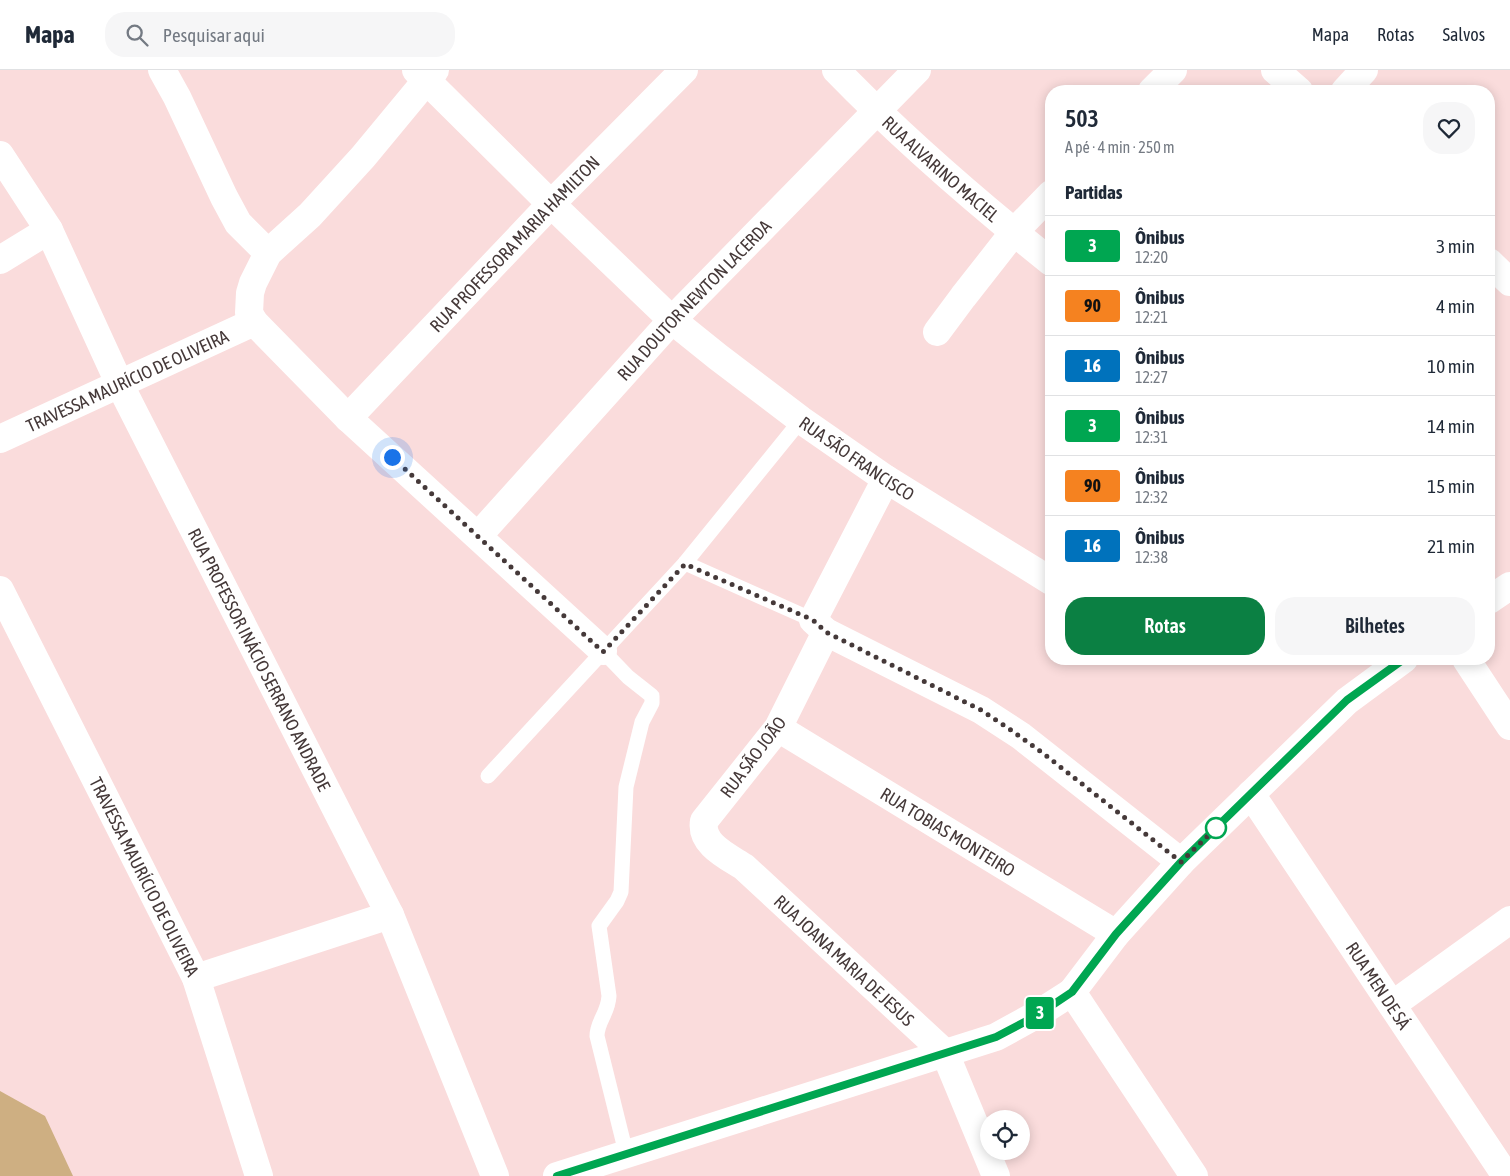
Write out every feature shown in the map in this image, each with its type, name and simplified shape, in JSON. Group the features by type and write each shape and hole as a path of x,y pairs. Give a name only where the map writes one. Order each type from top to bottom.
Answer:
{"street":[{"path":"162,70 238,223 268,252"},
{"name":"RUA PROFESSORA MARIA HAMILTON","path":"348,418 551,204 684,70"},
{"name":"RUA ALVARINO MACIEL","path":"836,70 877,112 1045,257"},
{"name":"RUA DOUTOR NEWTON LACERDA","path":"478,536 672,320 917,70"},
{"path":"1158,85 1173,70"},
{"path":"1275,70 1292,85"},
{"path":"1350,85 1364,70"},
{"path":"426,73 357,164 310,215 268,252 253,282 250,293 249,313 254,322 348,418 603,652"},
{"name":"RUA SÃO FRANCISCO","path":"426,73 551,204 672,320 801,420 886,480 1045,577"},
{"name":"RUA PROFESSOR INÁCIO SERRANO ANDRADE","path":"0,154 49,230 120,385 390,915 495,1176"},
{"path":"937,332 962,297 1014,232 1045,200"},
{"path":"0,260 49,230"},
{"path":"1495,268 1510,282"},
{"name":"TRAVESSA MAURÍCIO DE OLIVEIRA","path":"0,439 254,322"},
{"name":"RUA SÃO JOÃO","path":"744,867 709,842 703,829 704,821 778,728 820,626 886,480"},
{"path":"1495,596 1510,586"},
{"name":"TRAVESSA MAURÍCIO DE OLIVEIRA","path":"0,590 196,978 259,1176"},
{"path":"820,626 989,716 1021,736 1181,862"},
{"path":"557,1176 996,1037 1036,1016 1072,992 1116,934 1181,862 1347,700 1396,665"},
{"path":"1470,665 1510,726"},
{"name":"RUA TOBIAS MONTEIRO","path":"778,728 1116,934"},
{"name":"RUA MEN DE SÁ","path":"1251,794 1506,1176"},
{"name":"RUA JOANA MARIA DE JESUS","path":"744,867 945,1053"},
{"path":"196,978 390,915"},
{"path":"1392,1005 1510,920"},
{"path":"1072,992 1194,1176"},
{"path":"945,1053 996,1176"}],"lane":[{"path":"488,776 685,564 801,420"},
{"path":"685,564 820,626"},
{"path":"603,652 628,677 652,696 652,703 642,722 626,787 621,892 617,901 599,926 609,996 608,1007 604,1017 597,1026 597,1036 626,1154"}],"shaded area":[{"path":"0,1091 45,1116 73,1176 0,1176"}],"bus line":[{"name":"3","path":"557,1176 996,1037 1036,1016 1072,992 1116,934 1181,862 1347,700 1396,665"}],"route":[{"path":"392,457 603,652 685,564 813,620 826,632 981,710 1021,736 1181,862 1216,828"}]}
